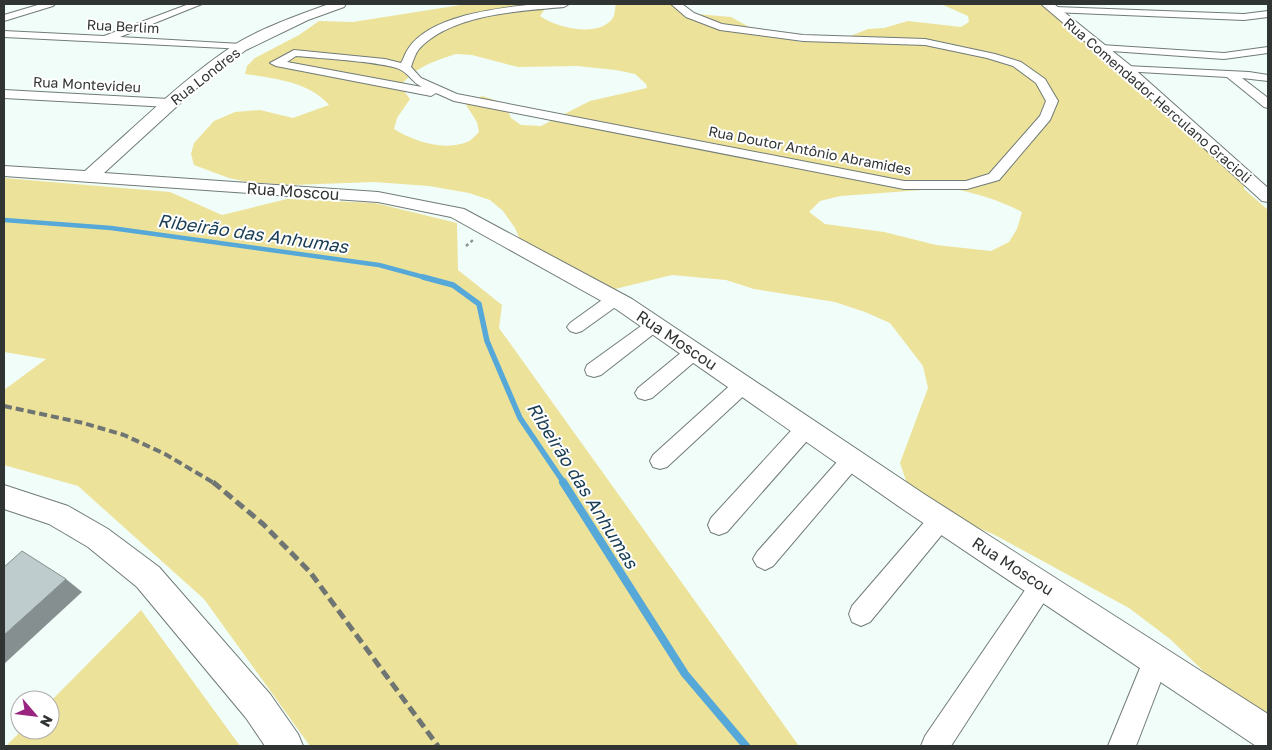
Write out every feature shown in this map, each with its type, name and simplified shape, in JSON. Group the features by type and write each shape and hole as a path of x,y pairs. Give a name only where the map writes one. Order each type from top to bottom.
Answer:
{"street":[{"path":"4,18 50,4"},
{"path":"102,41 139,24 197,4"},
{"name":"Rua Londres","path":"90,177 205,73 241,47 304,17 340,4"},
{"path":"405,66 407,56 422,40 444,28 474,16 505,9 564,4"},
{"name":"Rua Doutor Antônio Abramides","path":"454,96 418,80 405,66 385,62 294,53 276,63 454,96 904,185 967,186 994,177 1046,117 1052,101 1041,81 1017,64 991,56 925,42 803,38 720,27 690,16 676,4"},
{"path":"1208,4 1268,26"},
{"path":"1051,7 1244,17 1268,14"},
{"name":"Rua Comendador Herculano Gracioli","path":"1051,7 1126,69 1268,196"},
{"name":"Rua Berlim","path":"4,34 102,41 241,47"},
{"path":"1101,48 1224,56 1268,50"},
{"path":"1126,69 1230,74 1268,78"},
{"path":"1230,74 1268,104"},
{"name":"Rua Montevideu","path":"4,94 170,104"},
{"name":"Rua Moscou","path":"4,171 378,197 456,213 616,299 852,460 1268,734"},
{"path":"576,327 616,299"},
{"path":"594,370 654,325"},
{"path":"646,393 694,352"},
{"path":"660,461 743,385"},
{"path":"719,525 806,428"},
{"path":"766,559 852,460"},
{"path":"4,497 58,515 98,538 148,577 258,706 286,746"},
{"path":"861,614 941,519"},
{"path":"935,746 1042,585"},
{"path":"1122,746 1156,660"}],"shaded area":[{"path":"467,4 560,4 545,9 540,16 567,27 590,29 608,23 614,16 616,4 669,4 696,14 731,17 762,34 801,42 843,39 868,29 884,28 908,21 961,27 969,22 968,16 941,4 1038,4 1076,21 1085,28 1101,51 1244,185 1244,189 1268,210 1268,721 1223,690 1170,639 1129,608 993,534 951,517 911,495 900,463 928,388 923,366 890,323 835,302 754,289 726,280 672,275 615,289 588,286 524,249 515,228 503,211 490,200 469,193 429,186 374,182 292,185 247,182 229,178 194,165 191,154 194,143 214,121 235,112 260,110 293,118 329,105 321,97 301,86 290,82 245,74 247,66 255,58 299,35 319,21 353,22","holes":["456,54 472,55 518,67 577,66 616,70 635,74 646,84 647,88 590,101 541,126 521,125 511,118 507,108 498,101 482,96 466,105 477,122 479,132 469,141 458,145 429,144 411,138 394,129 397,118 410,99 404,91 403,83 420,68","950,188 987,197 1022,212 1017,229 1009,242 991,251 936,245 884,232 825,224 809,212 820,201 840,196"]},
{"path":"4,178 170,192 222,215 287,199 375,203 457,223 458,270 502,305 499,328 799,746 310,746 204,599 78,486 4,465 4,390 46,359 4,352"},
{"path":"141,610 240,746 6,746 12,740 60,740 60,692"}],"building":[{"path":"22,551 66,579 4,635 4,567"}],"waterway":[{"name":"Ribeirão das Anhumas","path":"4,220 111,228 379,265 427,278"},
{"name":"Ribeirão das Anhumas","path":"423,277 453,285 479,304 487,341 520,418 564,483"},
{"name":"Ribeirão das Anhumas","path":"563,482 685,674 746,746"}],"railway":[{"path":"4,406 83,423 124,435 165,454 214,483"},
{"path":"213,482 263,524 310,572 438,746"}]}
